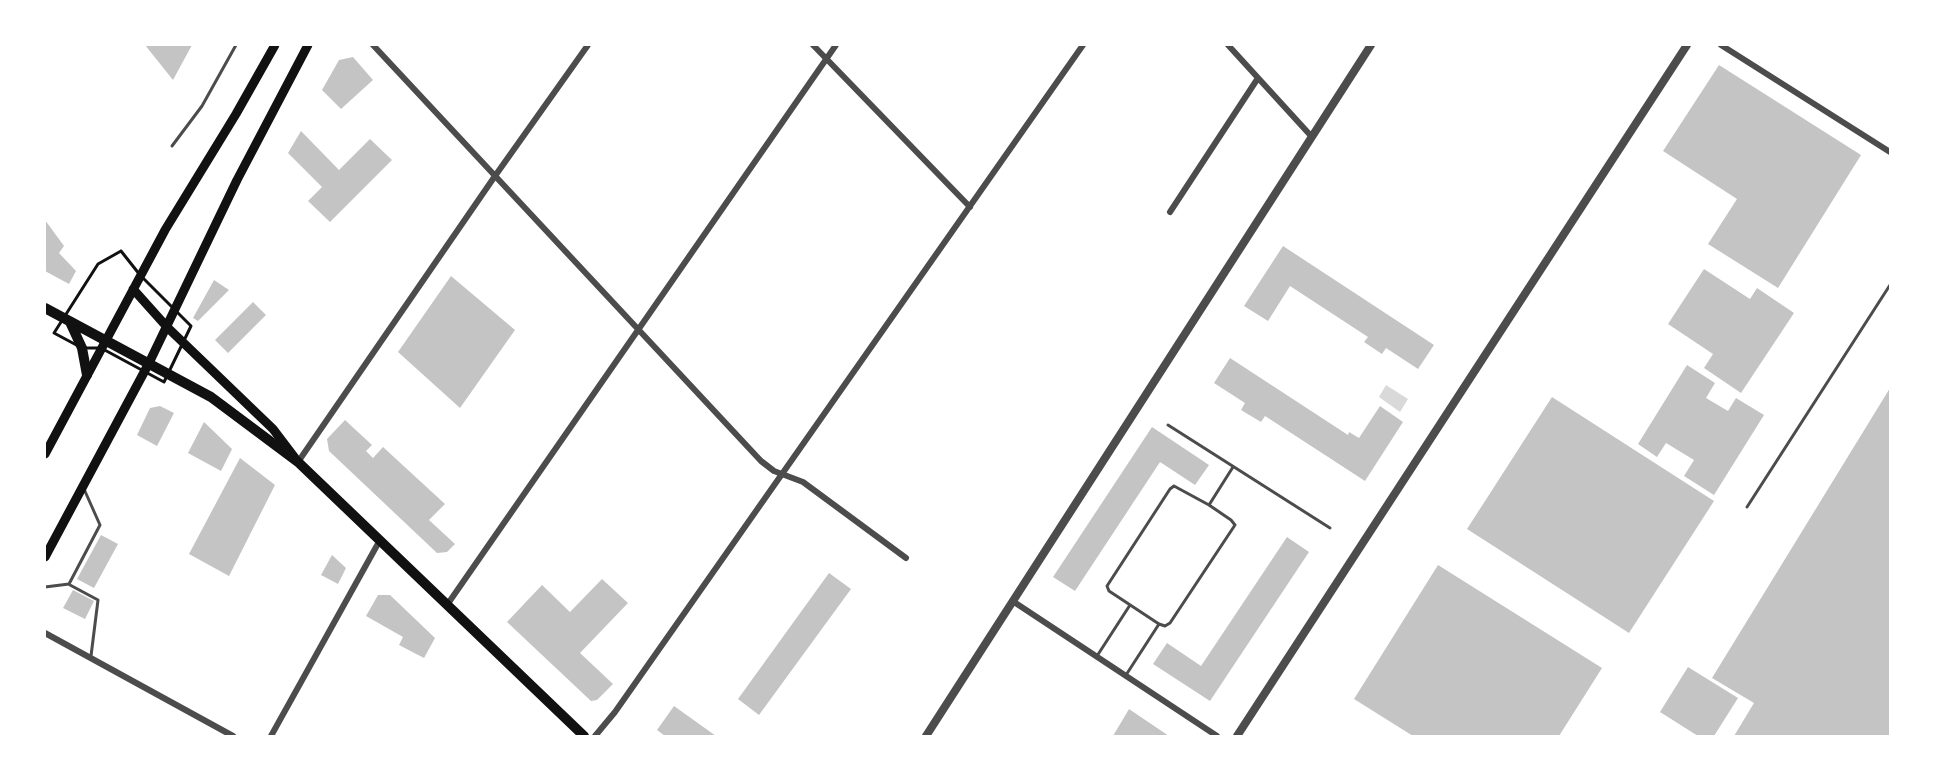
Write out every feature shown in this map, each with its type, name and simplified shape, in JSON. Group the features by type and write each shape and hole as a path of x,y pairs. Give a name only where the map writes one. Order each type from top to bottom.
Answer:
{"main road":[{"path":"45,454 133,288 183,200 237,114 275,45"},
{"path":"45,556 149,363 237,180 308,45"},
{"path":"133,288 166,327 273,429 298,462"},
{"path":"45,308 211,397 298,462 584,736"},
{"path":"70,321 82,348 87,375"}],"street":[{"path":"373,45 761,461 782,474 803,482 906,558"},
{"path":"298,462 588,45"},
{"path":"813,45 970,207"},
{"path":"447,605 836,45"},
{"path":"595,736 615,712 1083,45"},
{"path":"1228,45 1312,136"},
{"path":"926,736 1371,45"},
{"path":"1237,736 1686,45"},
{"path":"1721,45 1890,152"},
{"path":"1170,212 1258,78"},
{"path":"271,736 380,540"},
{"path":"1014,602 1217,736"},
{"path":"45,633 233,736"}],"lane":[{"path":"172,146 208,97 236,45"},
{"path":"1747,507 1890,285"},
{"path":"1168,425 1330,528"},
{"path":"1209,505 1233,467"},
{"path":"69,584 100,525 83,486"},
{"path":"1174,486 1180,488 1231,520 1235,525 1170,623 1165,626 1159,624 1130,605 1109,591 1107,586 1170,489 1174,486"},
{"path":"45,587 69,584 98,600 91,658"},
{"path":"1096,656 1130,605"},
{"path":"1125,675 1159,624"}],"shaded area":[{"path":"1386,385 1408,399 1400,412 1379,397"}],"building":[{"path":"145,45 192,45 173,80"},
{"path":"353,57 373,80 341,109 322,90 339,60"},
{"path":"1719,65 1861,155 1778,288 1708,244 1737,199 1663,151"},
{"path":"301,131 339,170 370,139 392,160 330,222 308,201 322,187 288,153"},
{"path":"45,220 64,246 59,253 76,271 69,284 45,271"},
{"path":"1283,246 1434,345 1418,369 1386,348 1382,354 1364,342 1368,337 1290,286 1268,321 1244,306"},
{"path":"1704,269 1750,299 1757,288 1794,313 1741,393 1704,368 1713,354 1668,324"},
{"path":"451,276 515,330 460,408 398,352"},
{"path":"214,280 229,290 198,321 193,318"},
{"path":"253,302 266,315 228,353 215,340"},
{"path":"1230,358 1348,435 1349,432 1359,438 1380,406 1403,422 1365,481 1265,416 1261,422 1241,410 1245,403 1214,383"},
{"path":"1687,365 1715,383 1706,398 1728,411 1736,398 1764,415 1714,495 1684,476 1694,460 1666,443 1657,457 1638,444"},
{"path":"1890,388 1890,736 1734,736 1754,703 1712,678"},
{"path":"1552,397 1714,501 1629,633 1467,529"},
{"path":"160,406 174,413 157,446 137,435 150,408"},
{"path":"345,420 372,445 366,451 373,458 383,447 445,504 429,520 455,544 447,552 437,553 329,451 327,439"},
{"path":"204,422 232,449 221,471 188,453"},
{"path":"1152,427 1209,465 1195,485 1160,462 1075,591 1053,577"},
{"path":"240,458 275,485 229,576 189,554"},
{"path":"101,535 118,544 94,588 77,579"},
{"path":"1287,537 1309,552 1210,701 1153,664 1167,643 1201,666"},
{"path":"332,555 346,568 338,584 321,575"},
{"path":"1438,565 1602,668 1559,736 1413,736 1354,699"},
{"path":"829,573 851,589 759,715 738,699"},
{"path":"602,579 628,603 580,653 613,684 597,700 591,701 507,622 542,585 570,612"},
{"path":"73,590 94,601 85,619 63,608"},
{"path":"378,595 390,595 435,638 424,658 399,645 403,637 366,616"},
{"path":"1688,667 1738,698 1714,736 1698,736 1660,712"},
{"path":"674,706 716,736 665,736 657,730"},
{"path":"1129,709 1169,736 1113,736"}]}
